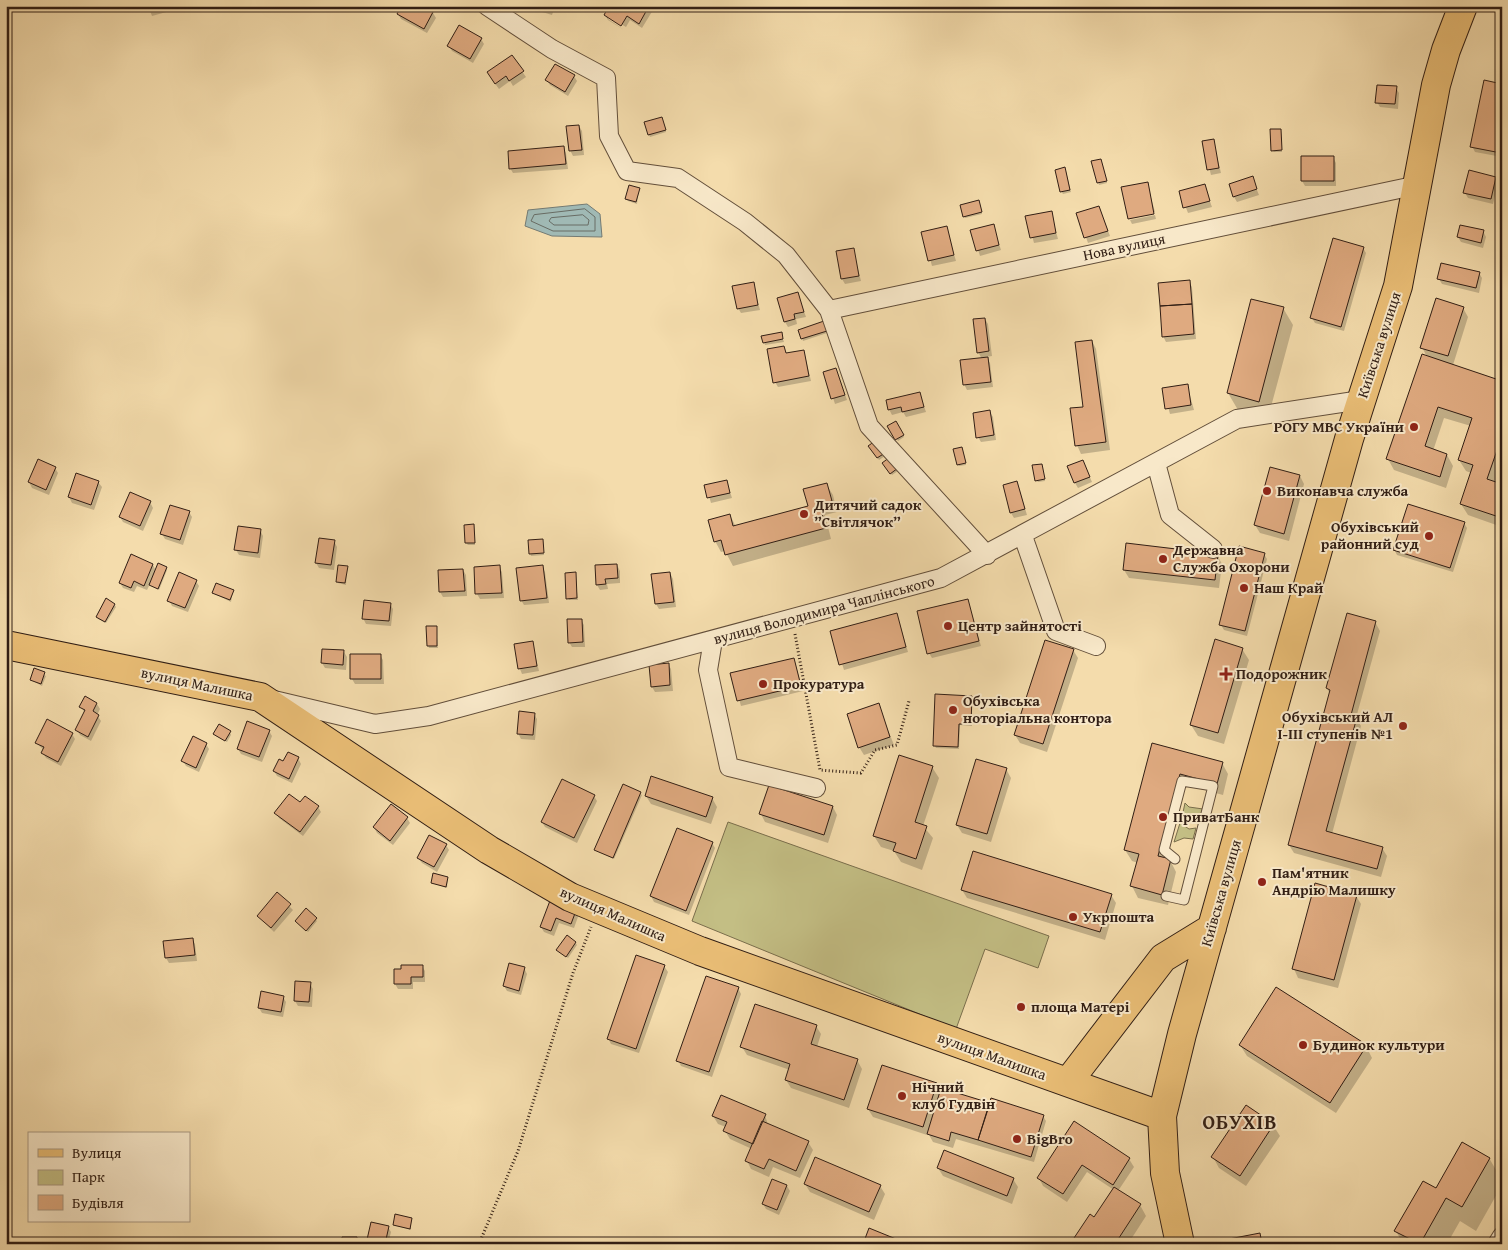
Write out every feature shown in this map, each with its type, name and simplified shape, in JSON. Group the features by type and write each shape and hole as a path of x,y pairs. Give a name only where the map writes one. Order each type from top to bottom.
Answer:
{"main road":[{"name":"Київська вулиця","path":"1175,1238 1165,1173 1162,1116 1212,928 1361,400 1398,286 1436,85 1462,6"},
{"name":"вулиця Малишка","path":"6,645 260,697 489,850 570,898 700,951 1162,1116"},
{"path":"1068,1082 1163,958 1212,928"}],"street":[{"path":"487,6 552,49 606,78 609,136 627,171 678,178 745,222 786,255 830,310 869,426 987,556"},
{"name":"Нова вулиця","path":"830,310 1418,185"},
{"name":"вулиця Володимира Чаплінського","path":"260,697 375,724 429,716 713,640 941,578 987,556 1237,419 1361,400"},
{"path":"1156,463 1170,515 1213,549"},
{"path":"1023,536 1056,631 1096,646"},
{"path":"713,640 708,670 729,767 816,788"},
{"path":"1497,1244 1502,1236"}],"lane":[{"path":"1166,896 1184,900 1213,786 1182,781 1164,850 1175,858"}],"path":[{"path":"792,618 820,770 861,773 875,750 897,745 909,701"},
{"path":"479,1244 518,1151 573,974 590,927 599,929"}],"green space":[{"path":"1185,803 1189,807 1203,809 1199,821 1195,816 1182,817"},
{"path":"728,822 1049,936 1038,968 985,949 956,1029 692,921"},
{"path":"1180,823 1189,829 1196,828 1193,839 1184,838 1174,842"}],"water":[{"path":"587,204 600,214 602,237 552,236 525,226 528,210"}],"building":[{"path":"147,6 166,6 148,11"},
{"path":"401,6 424,6 433,12 424,29 397,14"},
{"path":"609,6 649,6 639,24 627,16 621,26 604,15"},
{"path":"459,25 482,38 470,59 447,46"},
{"path":"512,55 524,71 509,81 506,76 495,84 487,72"},
{"path":"555,64 575,75 565,92 545,80"},
{"path":"1484,80 1502,84 1501,153 1470,147"},
{"path":"1377,85 1397,86 1395,104 1375,103"},
{"path":"662,117 666,130 648,135 644,122"},
{"path":"579,125 582,150 569,151 566,126"},
{"path":"1270,129 1281,129 1282,150 1271,151"},
{"path":"1214,139 1219,168 1207,170 1202,141"},
{"path":"564,146 566,164 509,169 508,151"},
{"path":"1301,156 1334,156 1334,181 1301,181"},
{"path":"1101,159 1107,181 1097,183 1091,161"},
{"path":"1065,167 1070,190 1060,192 1055,170"},
{"path":"1469,170 1496,177 1491,199 1463,193"},
{"path":"1253,176 1257,189 1233,197 1229,184"},
{"path":"1148,182 1154,214 1128,219 1121,187"},
{"path":"1205,184 1210,201 1183,208 1179,191"},
{"path":"629,185 640,188 636,202 625,199"},
{"path":"979,200 982,212 963,217 960,205"},
{"path":"1099,206 1108,231 1084,238 1076,213"},
{"path":"1052,211 1056,233 1030,238 1025,216"},
{"path":"994,224 999,245 976,251 970,230"},
{"path":"1460,225 1484,230 1481,243 1457,237"},
{"path":"947,226 954,255 928,261 921,232"},
{"path":"1333,238 1364,247 1341,327 1310,318"},
{"path":"854,248 859,276 841,279 836,251"},
{"path":"1441,263 1480,272 1476,288 1437,279"},
{"path":"1190,280 1192,304 1160,306 1158,283"},
{"path":"754,282 758,305 737,309 732,286"},
{"path":"798,292 804,312 794,314 795,319 784,322 777,298"},
{"path":"1436,298 1464,307 1448,356 1420,348"},
{"path":"1251,299 1284,307 1259,402 1227,393"},
{"path":"1192,304 1194,334 1162,337 1160,306"},
{"path":"985,318 989,351 977,353 973,319"},
{"path":"824,321 827,331 801,339 798,330"},
{"path":"782,332 783,339 763,343 761,336"},
{"path":"1092,340 1106,442 1075,446 1070,408 1083,407 1075,342"},
{"path":"784,346 786,353 804,350 809,376 773,383 767,349"},
{"name":"РОГУ МВС України","path":"1422,354 1502,381 1502,436 1487,479 1502,484 1502,518 1460,504 1473,465 1458,460 1472,418 1438,407 1425,446 1447,454 1440,477 1386,459"},
{"path":"988,357 991,382 963,385 960,360"},
{"path":"836,368 845,395 831,399 823,372"},
{"path":"1188,384 1191,405 1165,409 1162,388"},
{"path":"920,392 924,407 902,412 901,407 888,410 886,400"},
{"path":"990,410 994,435 976,438 973,413"},
{"path":"896,421 904,435 895,440 887,426"},
{"path":"875,441 885,453 877,458 868,446"},
{"path":"962,447 966,463 957,465 953,449"},
{"path":"890,457 898,468 890,474 882,463"},
{"path":"38,459 56,467 46,490 28,482"},
{"path":"1083,460 1090,477 1074,483 1067,466"},
{"path":"1042,464 1045,479 1035,481 1032,465"},
{"path":"1270,467 1300,475 1284,534 1254,525"},
{"path":"76,473 99,481 91,505 68,497"},
{"path":"727,480 730,493 707,498 704,485"},
{"path":"1017,481 1025,509 1010,513 1003,485"},
{"path":"827,483 832,501 819,504 826,528 725,555 721,540 714,542 708,520 730,514 733,526 808,506 803,489"},
{"path":"130,492 151,501 140,526 119,517"},
{"name":"Обухівський районний суд","path":"1408,504 1465,522 1450,568 1393,550"},
{"path":"170,505 190,511 180,540 160,534"},
{"path":"474,524 475,543 465,543 464,525"},
{"path":"238,526 261,529 258,553 234,550"},
{"path":"319,538 335,540 331,565 315,563"},
{"path":"543,539 544,553 529,554 528,540"},
{"path":"1126,543 1218,554 1215,580 1123,570"},
{"path":"1239,546 1265,553 1245,631 1219,625"},
{"path":"131,554 153,564 144,586 134,581 131,588 119,583"},
{"path":"158,563 167,567 158,589 149,585"},
{"path":"617,564 618,578 605,579 606,584 596,585 595,565"},
{"path":"338,565 348,566 345,583 336,582"},
{"path":"500,565 502,593 475,594 474,567"},
{"path":"543,565 547,598 520,601 516,568"},
{"path":"463,569 465,591 439,592 438,570"},
{"path":"179,572 197,580 185,608 167,601"},
{"path":"576,572 577,598 566,599 565,573"},
{"path":"670,572 674,602 655,604 651,574"},
{"path":"216,583 234,590 230,600 212,593"},
{"path":"106,598 115,604 105,622 96,617"},
{"name":"Центр зайнятості","path":"968,599 979,641 927,654 917,611"},
{"path":"364,600 391,603 389,621 362,619"},
{"path":"897,613 906,647 839,665 830,631"},
{"path":"1347,613 1376,621 1351,715 1357,717 1326,831 1383,847 1377,869 1288,845 1330,690 1326,688"},
{"path":"567,619 582,619 583,642 568,643"},
{"path":"426,626 437,626 437,646 427,646"},
{"path":"1215,639 1243,648 1218,733 1190,725"},
{"path":"1045,640 1074,649 1043,744 1014,735"},
{"path":"533,641 537,666 518,669 514,644"},
{"path":"322,649 344,650 343,665 321,663"},
{"path":"350,654 381,654 381,679 350,679"},
{"path":"794,658 801,686 737,701 730,673"},
{"path":"669,663 670,685 651,687 649,665"},
{"path":"34,668 45,672 41,684 30,680"},
{"name":"Обухівська ноторіальна контора","path":"935,694 972,696 971,724 959,724 958,747 933,746"},
{"path":"85,696 97,703 93,711 99,715 88,737 75,730 85,710 79,707"},
{"path":"879,703 890,737 858,748 847,714"},
{"path":"519,711 535,713 533,735 517,734"},
{"path":"47,719 73,733 58,762 41,753 44,747 35,743"},
{"path":"247,721 270,730 259,757 237,749"},
{"path":"219,724 231,731 225,741 213,734"},
{"path":"193,736 207,743 196,768 181,761"},
{"path":"1152,743 1223,762 1217,784 1180,774 1158,856 1171,859 1162,895 1130,886 1139,854 1124,850"},
{"path":"288,752 299,757 289,779 273,771 279,759 283,761"},
{"path":"899,755 933,766 915,822 927,826 916,859 893,851 896,843 873,836"},
{"path":"976,759 1007,768 987,834 956,825"},
{"path":"651,776 713,797 706,817 645,796"},
{"path":"562,779 595,795 574,838 541,822"},
{"path":"623,784 641,792 613,858 594,850"},
{"path":"769,785 833,806 824,835 759,814"},
{"path":"289,794 300,802 305,796 319,806 300,832 274,813"},
{"path":"391,804 408,817 390,841 373,827"},
{"path":"677,828 713,842 686,911 650,896"},
{"path":"429,835 447,844 434,867 417,858"},
{"path":"973,851 1112,894 1100,932 961,890"},
{"path":"433,873 448,877 446,887 431,883"},
{"path":"1315,883 1357,895 1334,980 1292,969"},
{"path":"277,892 291,904 271,928 257,916"},
{"path":"551,898 577,908 571,924 556,918 551,931 540,927"},
{"path":"306,908 317,918 306,931 295,921"},
{"path":"567,935 576,942 566,957 556,950"},
{"path":"193,938 195,955 165,958 163,941"},
{"path":"636,955 665,965 636,1049 607,1039"},
{"path":"509,963 525,967 519,991 503,986"},
{"path":"401,965 423,965 423,977 411,977 411,984 394,984 394,969 401,969"},
{"path":"706,976 739,987 709,1072 676,1061"},
{"path":"295,981 311,982 309,1002 294,1001"},
{"name":"Будинок культури","path":"1276,987 1367,1045 1330,1103 1239,1045"},
{"path":"261,991 284,996 281,1012 258,1008"},
{"path":"755,1004 817,1025 811,1044 858,1059 844,1100 785,1080 790,1064 740,1047"},
{"name":"Нічний клуб Гудвін","path":"882,1065 937,1083 923,1127 867,1109"},
{"path":"941,1088 990,1103 978,1140 951,1132 949,1141 927,1134"},
{"path":"721,1095 766,1114 753,1144 723,1131 727,1122 712,1116"},
{"path":"991,1098 1044,1115 1031,1157 978,1140"},
{"path":"1246,1105 1274,1124 1240,1176 1211,1157"},
{"path":"762,1121 809,1141 796,1171 769,1159 764,1169 745,1161"},
{"path":"1074,1121 1130,1158 1113,1185 1082,1165 1063,1194 1037,1178"},
{"path":"1462,1142 1490,1158 1462,1207 1446,1198 1420,1244 1394,1231 1423,1181 1436,1188"},
{"path":"944,1150 1014,1178 1007,1196 937,1168"},
{"path":"815,1157 881,1185 869,1212 804,1184"},
{"path":"772,1179 787,1185 777,1210 762,1204"},
{"path":"1114,1187 1141,1204 1115,1244 1070,1244 1090,1214 1094,1217"},
{"path":"395,1214 412,1218 410,1229 393,1225"},
{"path":"371,1222 389,1226 385,1244 366,1244"},
{"path":"869,1228 896,1239 894,1244 863,1244"},
{"path":"1260,1233 1262,1244 1230,1244 1229,1239"},
{"path":"342,1237 357,1237 357,1244 342,1244"}],"place":[{"name":"РОГУ МВС України","path":"1414,427"},
{"name":"Виконавча служба","path":"1267,491"},
{"name":"Дитячий садок ”Світлячок”","path":"804,514"},
{"name":"Обухівський районний суд","path":"1429,536"},
{"name":"Державна Служба Охорони","path":"1163,559"},
{"name":"Наш Край","path":"1244,588"},
{"name":"Центр зайнятості","path":"948,626"},
{"name":"Подорожник","path":"1226,674"},
{"name":"Прокуратура","path":"763,684"},
{"name":"Обухівська ноторіальна контора","path":"953,710"},
{"name":"Обухівський АЛ І-ІІІ ступенів №1","path":"1403,726"},
{"name":"ПриватБанк","path":"1163,817"},
{"name":"Пам'ятник Андрію Малишку","path":"1262,882"},
{"name":"Укрпошта","path":"1073,917"},
{"name":"площа Матері","path":"1021,1007"},
{"name":"Будинок культури","path":"1303,1045"},
{"name":"Нічний клуб Гудвін","path":"902,1096"},
{"name":"BigBro","path":"1017,1139"}],"district":[{"name":"ОБУХІВ","path":"1240,1122"}]}
